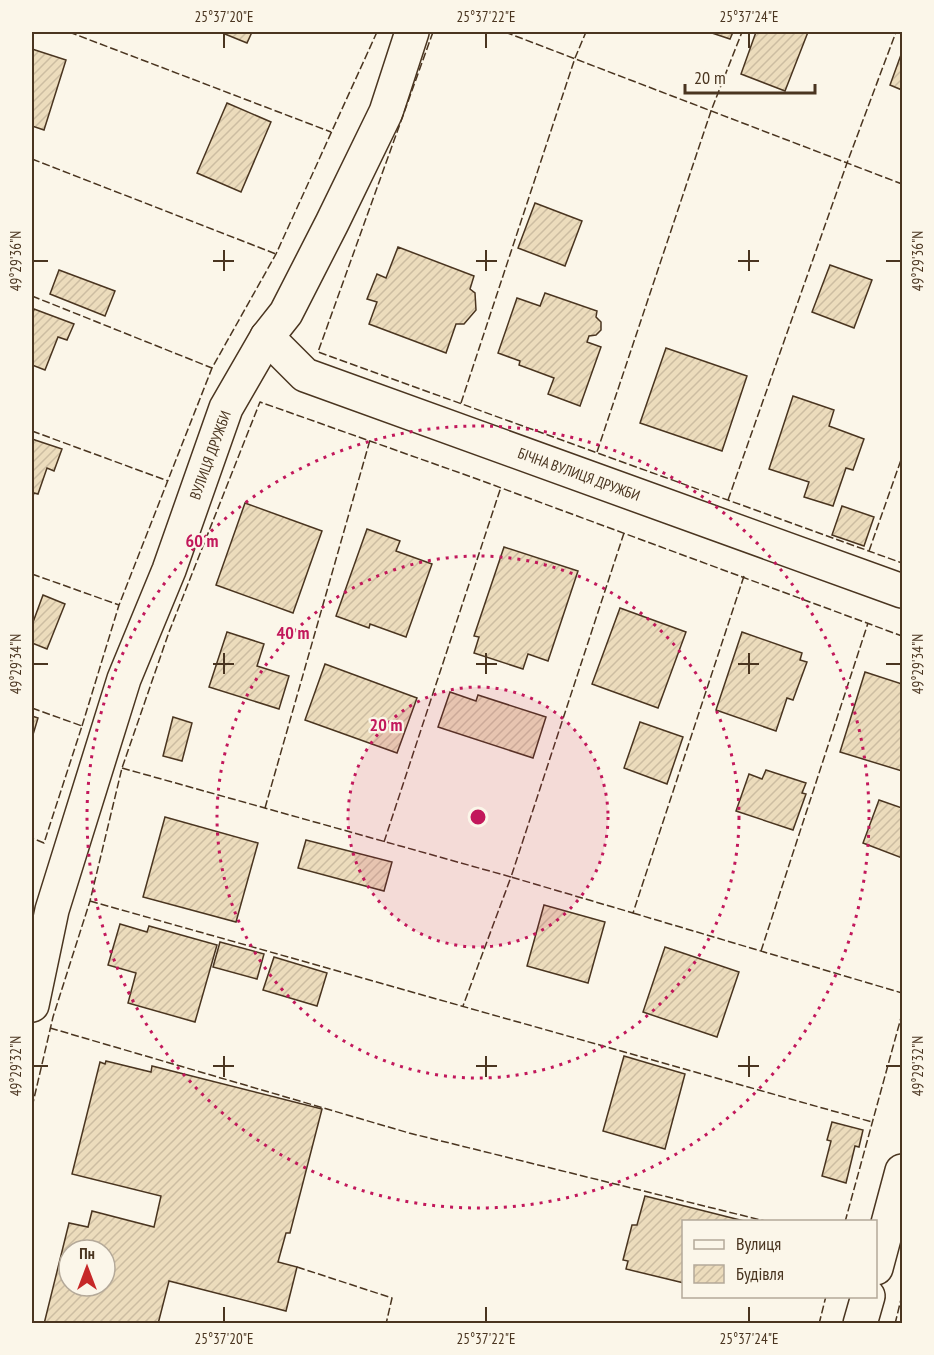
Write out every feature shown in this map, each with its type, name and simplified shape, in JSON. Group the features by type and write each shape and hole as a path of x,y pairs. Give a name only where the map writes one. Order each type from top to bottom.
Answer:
{"street":[{"name":"ВУЛИЦЯ ДРУЖБИ","path":"32,1005 52,910 124,679 168,570 226,408 267,337 286,313 386,112 412,32"},
{"name":"БІЧНА ВУЛИЦЯ ДРУЖБИ","path":"267,337 305,375 903,591"},
{"path":"877,1264 903,1171"},
{"path":"860,1323 867,1298"}],"building":[{"path":"220,32 252,32 247,43"},
{"path":"709,32 733,32 730,39"},
{"path":"756,32 808,32 785,91 741,74"},
{"path":"32,49 66,60 44,130 32,126"},
{"path":"902,52 902,90 890,85"},
{"path":"227,103 271,122 241,192 197,173"},
{"path":"535,203 582,221 565,266 518,248"},
{"path":"398,247 474,276 470,289 475,293 476,310 464,324 456,324 446,353 369,324 377,302 367,299 377,274 386,278"},
{"path":"830,265 872,280 854,328 812,312"},
{"path":"59,270 115,291 105,316 50,294"},
{"path":"545,293 597,311 596,317 601,322 601,330 596,335 589,336 587,342 601,347 580,406 548,394 554,378 519,365 520,361 498,353 517,298 540,306"},
{"path":"34,309 74,324 67,340 58,337 45,370 32,365"},
{"path":"666,348 747,376 722,451 640,423"},
{"path":"793,396 834,410 829,426 864,439 853,470 846,468 833,506 804,497 809,482 769,469"},
{"path":"32,439 62,449 54,471 47,468 38,494 34,493 32,499"},
{"path":"245,503 322,531 293,613 216,585"},
{"path":"842,506 874,517 864,546 832,535"},
{"path":"367,529 400,541 396,551 432,564 406,637 370,624 369,628 336,616"},
{"path":"504,547 578,571 548,661 528,654 523,669 474,653 479,637 474,636"},
{"path":"43,595 65,604 47,649 32,643 32,625"},
{"path":"620,608 686,632 658,708 592,684"},
{"path":"227,632 264,644 257,666 289,676 279,709 209,687"},
{"path":"742,632 802,653 800,660 807,662 793,700 787,698 776,731 716,710"},
{"path":"325,664 417,698 397,753 305,720"},
{"path":"865,672 902,684 902,771 840,752"},
{"path":"450,692 476,701 478,695 546,717 533,758 438,727"},
{"path":"32,716 38,718 32,738"},
{"path":"173,717 192,723 182,761 163,756"},
{"path":"640,722 683,737 667,784 624,768"},
{"path":"766,770 806,783 802,793 806,794 793,830 736,811 749,774 762,779"},
{"path":"879,800 902,808 902,858 863,843"},
{"path":"165,817 258,843 236,922 143,897"},
{"path":"306,840 392,862 384,891 298,868"},
{"path":"544,905 605,922 588,983 527,966"},
{"path":"120,924 147,932 149,926 217,945 195,1022 128,1003 136,973 108,965"},
{"path":"220,942 264,954 257,979 213,967"},
{"path":"665,947 739,972 717,1037 643,1012"},
{"path":"274,957 327,973 317,1006 263,990"},
{"path":"624,1056 685,1074 665,1149 603,1131"},
{"path":"106,1061 151,1072 152,1066 322,1109 290,1233 286,1233 278,1262 297,1267 286,1311 169,1281 158,1324 44,1324 57,1271 57,1298 117,1298 117,1238 65,1238 69,1223 88,1227 92,1211 154,1227 161,1196 72,1174 100,1062 105,1064"},
{"path":"832,1122 863,1130 859,1147 855,1146 846,1183 822,1176 831,1141 827,1140"},
{"path":"645,1196 740,1220 682,1220 682,1283 626,1269 628,1261 623,1260 632,1225 637,1225"}],"fence":[{"path":"69,32 331,132"},
{"path":"82,726 119,605 212,368 276,254 377,32"},
{"path":"433,32 318,352 902,563"},
{"path":"505,32 902,184"},
{"path":"461,403 575,58 586,32"},
{"path":"597,452 711,111 742,32"},
{"path":"728,500 847,163 896,32"},
{"path":"32,159 276,254"},
{"path":"32,296 212,368"},
{"path":"32,1107 53,1017 90,901 122,768 169,632 260,402 477,479 902,636"},
{"path":"32,431 168,481"},
{"path":"265,808 370,440"},
{"path":"869,551 902,457"},
{"path":"384,842 501,487"},
{"path":"624,533 511,877 633,913 744,576"},
{"path":"32,574 119,605"},
{"path":"761,951 868,623"},
{"path":"32,708 82,726 44,843 32,838"},
{"path":"122,768 511,877 463,1006"},
{"path":"90,901 872,1122"},
{"path":"633,913 902,993"},
{"path":"846,1220 902,1014"},
{"path":"50,1028 409,1133 761,1220"},
{"path":"297,1267 392,1298 386,1324"},
{"path":"895,1324 902,1295"},
{"path":"819,1324 826,1298"}]}
